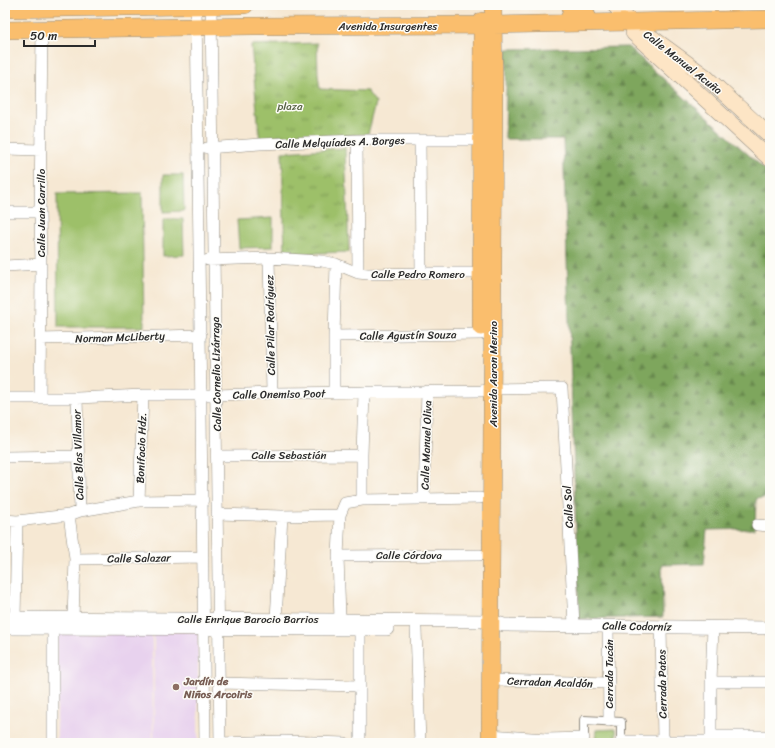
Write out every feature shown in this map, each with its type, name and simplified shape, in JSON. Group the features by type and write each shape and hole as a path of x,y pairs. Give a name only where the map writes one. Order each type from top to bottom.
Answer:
{"main road":[{"path":"5,9 41,7 245,5"},
{"name":"Avenida Aaron Merino","path":"481,5 488,25"},
{"name":"Avenida Aaron Merino","path":"487,740 489,625 487,390 488,25 493,5"},
{"path":"566,23 571,15 572,10 570,5"},
{"path":"587,5 585,10 591,23"},
{"name":"Calle Manuel Acuña","path":"614,5 626,22 770,158"},
{"name":"Avenida Insurgentes","path":"5,30 488,25 770,19"},
{"name":"Calle Manuel Acuña","path":"626,22 705,76 770,136"},
{"name":"Avenida Aaron Merino","path":"487,274 481,334 487,390 480,498 480,555 489,625 491,680 487,740"}],"street":[{"name":"Calle Cornelio Lizárraga","path":"204,6 198,150 206,743"},
{"name":"Calle Cornelio Lizárraga","path":"204,27 213,147 220,743"},
{"name":"Calle Juan Carrillo","path":"40,398 42,29"},
{"name":"Calle Melquíades A. Borges","path":"198,150 213,147 357,140 488,140"},
{"path":"357,140 358,272"},
{"path":"420,140 421,273"},
{"path":"5,149 41,150"},
{"path":"5,212 40,212"},
{"name":"Calle Pedro Romero","path":"200,260 269,258 322,261 368,274 487,274"},
{"name":"Calle Pilar Rodríguez","path":"269,258 272,393"},
{"path":"5,266 41,264"},
{"path":"334,393 336,264"},
{"name":"Calle Agustín Souza","path":"334,336 481,334"},
{"name":"Norman McLiberty","path":"40,339 200,335"},
{"name":"Calle Onemiso Poot","path":"5,398 77,398 143,395 216,395 562,388"},
{"name":"Calle Sol","path":"562,388 574,626"},
{"name":"Calle Manuel Oliva","path":"424,499 427,391"},
{"path":"362,500 364,392"},
{"name":"Bonifacio Hdz.","path":"139,501 143,395"},
{"name":"Calle Blas Villamor","path":"77,398 80,511"},
{"name":"Calle Sebastián","path":"217,456 362,455"},
{"path":"5,457 78,456"},
{"path":"340,624 338,556 340,515 344,503 362,500 480,498"},
{"path":"5,520 17,521 69,515 80,511 139,501 202,500"},
{"path":"217,514 282,516 340,515"},
{"name":"Calle Blas Villamor","path":"69,515 75,559 73,618"},
{"path":"276,619 282,516"},
{"path":"10,618 17,521"},
{"path":"757,525 770,526"},
{"name":"Calle Córdova","path":"338,556 480,555"},
{"name":"Calle Salazar","path":"75,559 203,557"},
{"name":"Calle Enrique Barocio Barrios","path":"10,618 73,618 204,624"},
{"name":"Calle Enrique Barocio Barrios","path":"219,624 276,619 340,624 360,629 416,629 489,625"},
{"name":"Calle Enrique Barocio Barrios","path":"5,628 204,624 489,625"},
{"name":"Calle Codorníz","path":"489,625 770,628"},
{"name":"Cerrada Tucán","path":"608,626 609,721"},
{"name":"Cerrada Patos","path":"661,626 663,741"},
{"path":"711,740 710,682 713,627"},
{"path":"53,628 53,743"},
{"path":"360,629 360,743"},
{"path":"416,629 420,743"},
{"name":"Cerradan Acaldón","path":"491,680 609,684"},
{"path":"710,682 770,682"},
{"path":"220,683 360,686"},
{"path":"487,740 584,740 584,720 621,722 621,742 765,738"},
{"path":"220,743 345,743"}],"shaded area":[{"path":"152,632 153,743 57,743 57,633"},
{"name":"Jardín de Niños Arcoiris","path":"154,632 198,632 198,743 154,743"}],"green space":[{"name":"plaza","path":"317,43 320,89 367,91 376,103 368,134 260,143 251,45"},
{"path":"628,47 770,174 770,497 756,499 755,529 707,530 704,564 662,565 663,617 579,619 563,139 505,139 507,49"},
{"path":"345,148 349,252 285,254 282,152"},
{"path":"163,175 183,175 184,211 163,212"},
{"path":"142,193 144,327 58,327 57,194"},
{"path":"273,218 273,247 239,248 237,220"},
{"path":"163,219 183,219 184,255 163,256"},
{"path":"616,729 617,743 595,743 596,730"}],"place":[{"name":"Jardín de Niños Arcoiris","path":"176,687"}]}
